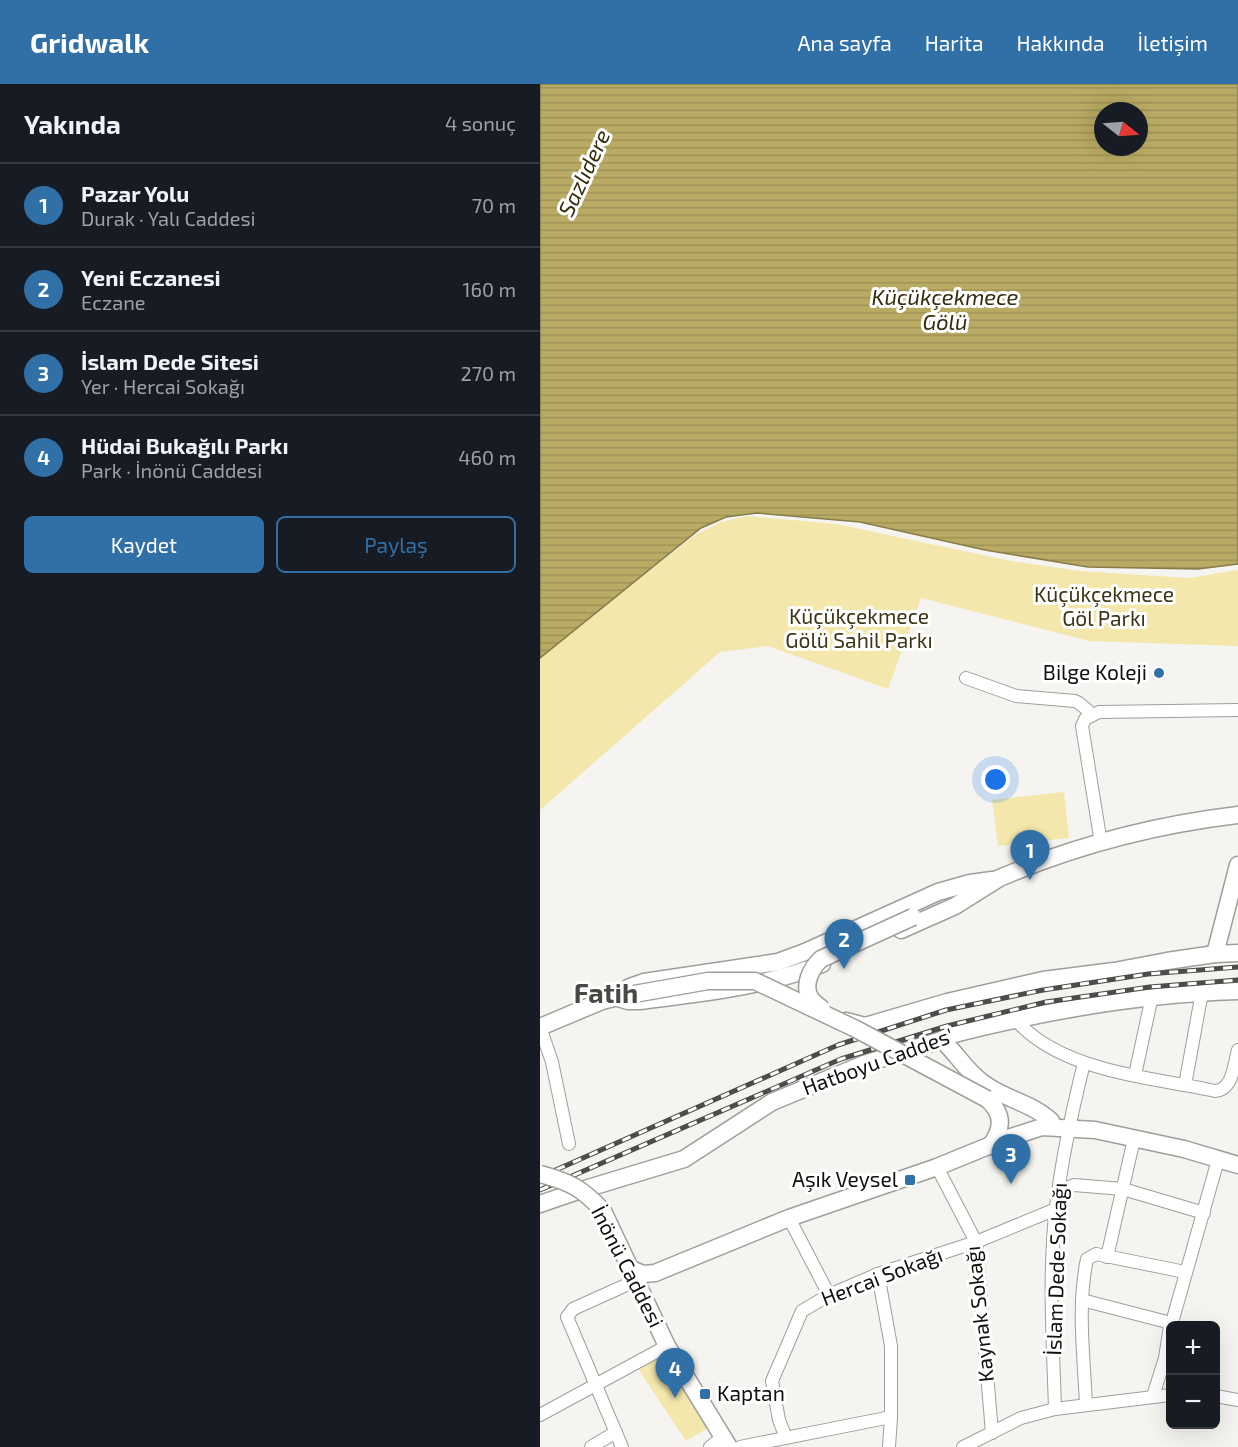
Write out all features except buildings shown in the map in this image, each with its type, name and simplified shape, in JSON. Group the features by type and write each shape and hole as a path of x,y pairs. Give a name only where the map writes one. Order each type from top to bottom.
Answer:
{"street":[{"path":"966,678 1016,696 1075,701 1092,714"},
{"path":"1101,843 1082,726 1085,719 1099,712 1238,710"},
{"path":"830,1016 810,999 809,975 814,965 821,959 1034,863 1165,827 1238,814"},
{"path":"1215,954 1238,865"},
{"path":"615,997 628,1001 640,1001 730,988 802,971 955,906 998,879"},
{"path":"569,1144 552,1062 540,1027 615,997 630,987 644,982 754,966 792,958 938,892 970,883 998,879"},
{"path":"765,981 842,1020 865,1026 947,1002 1043,980 1215,954 1238,953"},
{"path":"802,971 796,982 807,1002"},
{"path":"615,997 708,981 754,981 830,1016 987,1099 1068,1129"},
{"name":"Hatboyu Caddes'","path":"540,1204 684,1159 772,1102 864,1064 942,1040 950,1035 1014,1018 1152,996 1238,991"},
{"path":"1185,1085 1202,992"},
{"path":"1135,1075 1152,996"},
{"path":"1014,1018 1024,1030 1046,1045 1084,1064 1215,1091 1222,1091 1229,1081 1238,1050"},
{"path":"942,1040 973,1075 990,1088 1034,1108 1051,1121"},
{"name":"İslam Dede Sokağı","path":"1055,1409 1052,1300 1056,1209 1068,1129 1084,1064"},
{"path":"987,1099 995,1106 1000,1120 999,1130 990,1146"},
{"path":"622,1447 567,1317 573,1309 632,1274 655,1273 789,1218 937,1167 1008,1138 1042,1127 1095,1131 1184,1149 1238,1165"},
{"path":"1107,1257 1134,1139"},
{"path":"1172,1321 1218,1160"},
{"name":"Kaynak Sokağı","path":"937,1167 976,1242 992,1433"},
{"name":"İnönü Caddesi","path":"540,1174 565,1180 588,1195 603,1211 667,1346 726,1442"},
{"path":"1056,1209 1066,1188 1074,1185 1123,1189 1204,1212"},
{"name":"Hercai Sokağı","path":"786,1438 778,1420 772,1381 802,1311 829,1295 878,1274 976,1242 1056,1209"},
{"path":"789,1218 829,1295"},
{"path":"1086,1405 1082,1300 1087,1259 1096,1254 1185,1272"},
{"path":"647,1305 649,1289 655,1273"},
{"path":"878,1274 891,1347 889,1447"},
{"path":"1082,1300 1166,1324"},
{"path":"540,1415 667,1346"},
{"path":"1153,1396 1166,1352"},
{"path":"963,1447 1021,1418 1055,1409 1166,1395"},
{"path":"1220,1397 1238,1400"},
{"path":"740,1447 891,1417"},
{"path":"591,1447 616,1432"},
{"path":"710,1447 726,1442"}],"green space":[{"path":"747,516 836,524 1011,561 1080,571 1189,578 1238,570 1238,646 1089,641 921,598 888,689 768,646 720,652 540,810 540,657 695,535 721,522"},
{"path":"1064,792 1069,838 998,846 992,800"},
{"path":"664,1355 711,1426 686,1441 639,1370"}],"water":[{"name":"Küçükçekmece Gölü","path":"540,84 1238,84 1238,564 1198,569 1088,567 985,550 860,522 757,513 726,517 701,528 540,658"}],"railway":[{"path":"540,1177 838,1045 946,1010 1043,990 1148,974 1238,967"},
{"path":"540,1190 841,1059 947,1026 1046,1002 1150,987 1238,980"}],"place":[{"name":"Bilge Koleji","path":"1159,673"},
{"name":"Pazar Yolu","path":"1030,880"},
{"name":"Yeni Eczanesi","path":"844,969"},
{"name":"Aşık Veysel","path":"910,1180"},
{"name":"İslam Dede Sitesi","path":"1011,1184"},
{"name":"Kaptan","path":"705,1394"},
{"name":"Hüdai Bukağılı Parkı","path":"675,1398"}],"district":[{"name":"Fatih","path":"606,994"}],"water label":[{"name":"Sazlıdere","path":"584,173"}],"park label":[{"name":"Küçükçekmece Göl Parkı","path":"1104,607"},
{"name":"Küçükçekmece Gölü Sahil Parkı","path":"859,629"}]}
